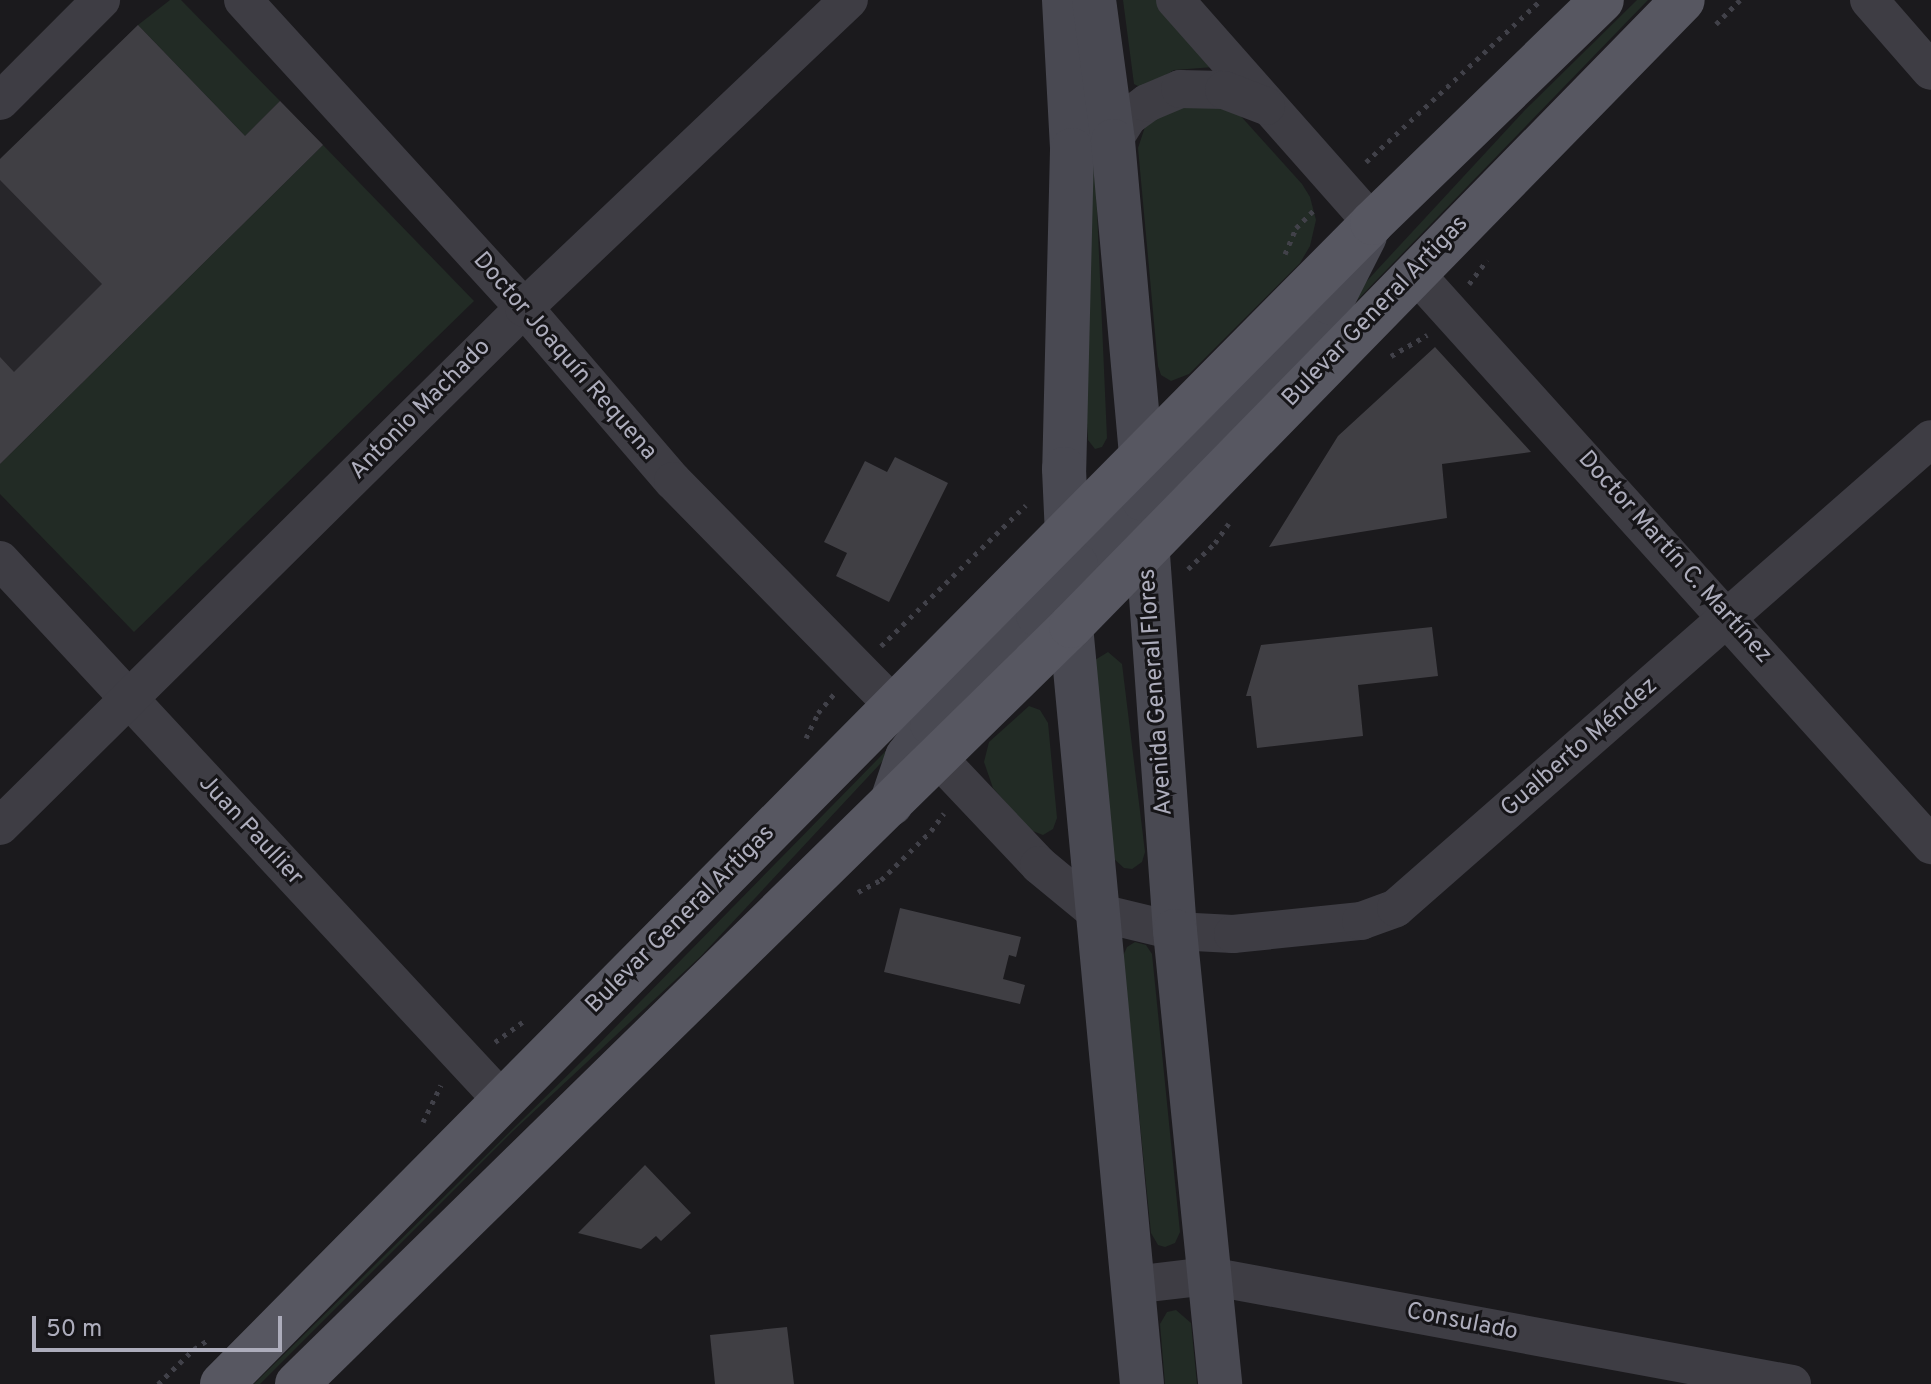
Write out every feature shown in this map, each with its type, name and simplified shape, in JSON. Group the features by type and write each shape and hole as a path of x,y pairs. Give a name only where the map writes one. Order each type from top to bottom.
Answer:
{"main road":[{"path":"1064,0 1072,150 1064,469 1071,626 1142,1384"},
{"name":"Avenida General Flores","path":"1094,0 1113,141 1142,478 1175,931 1220,1384"},
{"name":"Bulevar General Artigas","path":"891,804 907,757 932,724 1038,615 1096,541 1127,491 1372,223 1602,0"},
{"name":"Bulevar General Artigas","path":"297,1384 1071,626 1683,0"},
{"name":"Bulevar General Artigas","path":"222,1384 1067,530 1142,478"},
{"name":"Bulevar General Artigas","path":"1071,626 1142,478"}],"street":[{"path":"0,101 101,0"},
{"name":"Doctor Joaquín Requena","path":"243,0 524,308 673,481 894,706"},
{"name":"Antonio Machado","path":"0,826 524,308 849,0"},
{"path":"1175,0 1372,223"},
{"path":"1869,0 1931,71"},
{"path":"1113,141 1128,117 1147,103 1180,89 1224,90 1269,107"},
{"name":"Doctor Martín C. Martínez","path":"1414,272 1931,845"},
{"name":"Gualberto Méndez","path":"1175,931 1233,934 1361,921 1396,908 1931,439"},
{"name":"Juan Paullier","path":"0,560 502,1100"},
{"path":"937,757 1039,865 1096,912 1175,931"},
{"name":"Consulado","path":"1132,1285 1209,1276 1780,1383"}],"shaded area":[{"path":"170,0 181,0 280,101 245,136 138,25"},
{"path":"1123,0 1159,0 1214,67 1174,70 1144,89 1134,84"},
{"path":"1637,0 1648,0 1180,483 1525,110"},
{"path":"1082,17 1095,164 1107,438 1102,447 1095,449 1088,440 1086,409"},
{"path":"138,25 245,135 280,101 323,145 0,464 0,159"},
{"path":"1182,99 1238,113 1302,184 1310,197 1316,220 1310,246 1300,263 1189,374 1171,381 1161,375 1158,366 1138,148 1145,127"},
{"path":"323,145 474,301 134,632 0,494 0,464"},
{"path":"1018,616 701,956 512,1132 260,1384 254,1384 588,1055"},
{"path":"1108,652 1122,664 1145,852 1142,862 1132,869 1124,868 1113,858 1095,660"},
{"path":"1029,706 1040,710 1048,723 1057,818 1053,829 1043,835 1030,830 993,788 984,762 989,742"},
{"path":"1135,942 1146,945 1152,954 1180,1232 1175,1243 1165,1247 1158,1245 1151,1233 1123,956 1127,947"},
{"path":"1176,1310 1191,1323 1197,1384 1165,1384 1160,1324 1167,1312"}],"building":[{"path":"138,25 245,136 280,101 323,145 0,464 0,357 14,372 102,284 0,180 0,159"},
{"path":"1435,347 1531,452 1442,464 1447,518 1269,547 1338,436"},
{"path":"895,457 948,483 889,602 836,576 847,553 824,542 865,461 887,472"},
{"path":"1432,627 1438,676 1358,685 1363,736 1257,748 1251,696 1246,696 1261,645"},
{"path":"900,908 1021,937 1016,957 1009,955 1003,979 1025,985 1020,1004 884,972"},
{"path":"645,1165 691,1213 661,1241 656,1236 641,1249 578,1233"},
{"path":"787,1327 794,1384 715,1384 710,1335"}]}
